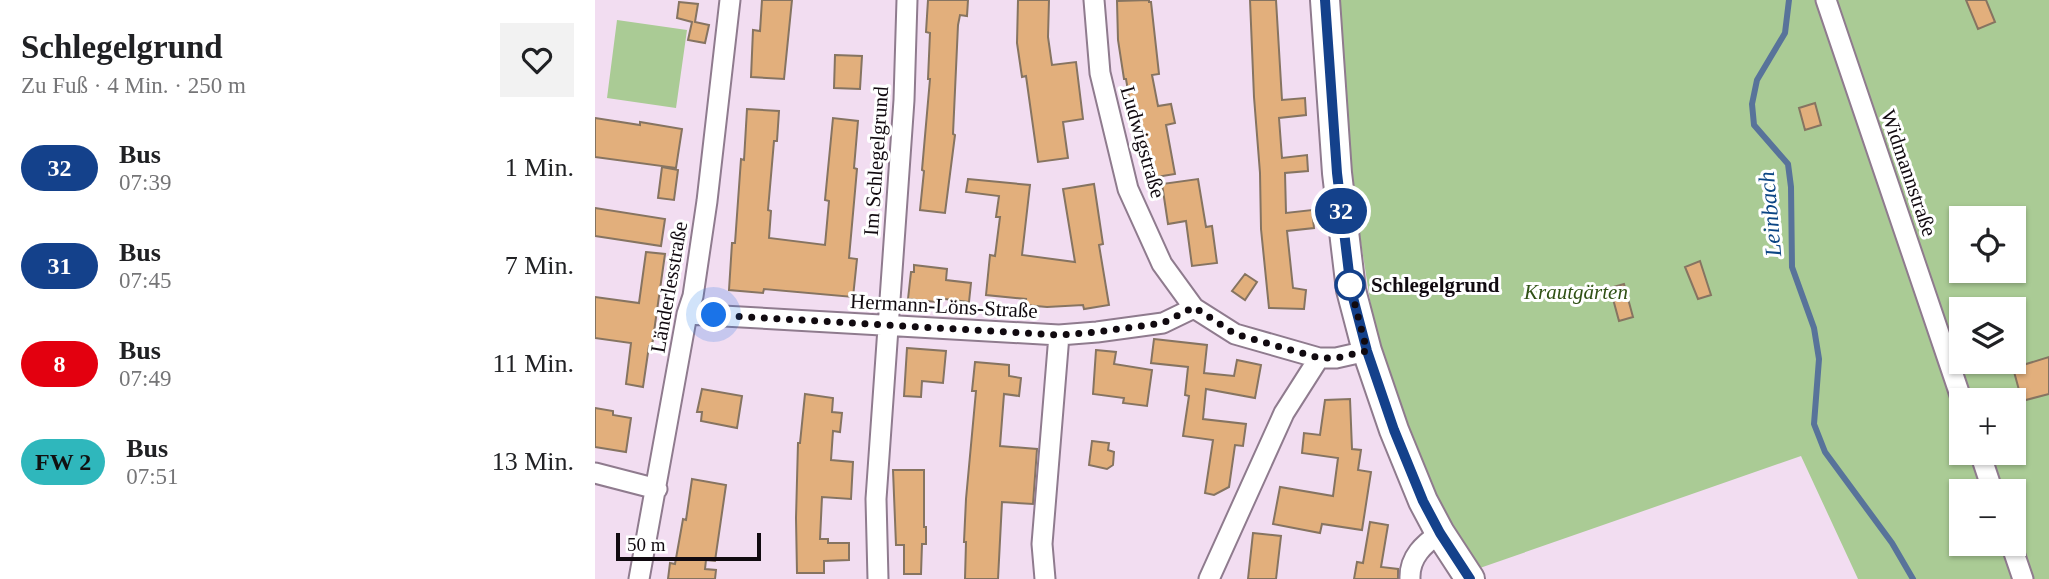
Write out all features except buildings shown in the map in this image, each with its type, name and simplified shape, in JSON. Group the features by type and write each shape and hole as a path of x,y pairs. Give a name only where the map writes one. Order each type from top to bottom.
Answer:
{"main road":[{"path":"1325,0 1328,70 1351,290 1367,351 1394,430 1423,501 1470,579"}],"street":[{"name":"Länderlesstraße","path":"639,579 687,314 693,296 707,201 730,0"},
{"name":"Im Schlegelgrund","path":"878,579 876,499 904,100 907,0"},
{"name":"Ludwigstraße","path":"1094,0 1100,73 1128,189 1162,264 1194,307 1235,334 1319,358 1336,358 1367,351"},
{"name":"Widmannstraße","path":"1826,0 1958,388"},
{"name":"Hermann-Löns-Straße","path":"687,314 1059,335 1163,323 1194,307"},
{"path":"1045,579 1042,544 1059,335"},
{"path":"1209,579 1284,413 1319,358"},
{"path":"595,473 657,489"},
{"path":"1410,579 1414,557 1424,544 1440,533"},
{"path":"2015,556 2023,579"}],"green space":[{"name":"Krautgärten","path":"1340,0 2049,0 2049,579 1858,579 1801,456 1477,569 1441,513 1377,345 1354,198"},
{"path":"617,20 687,30 676,108 607,98"}],"waterway":[{"name":"Leinbach","path":"1789,0 1785,33 1757,80 1752,104 1754,125 1788,164 1791,187 1792,267 1814,328 1819,359 1814,424 1825,452 1892,543 1913,579"}],"bus line":[{"name":"32","path":"1325,0 1337,173 1351,290 1367,351 1394,430 1423,501 1470,579"}],"place":[{"name":"Schlegelgrund","path":"1350,285"}],"route":[{"path":"714,315 1059,335 1163,323 1194,307 1235,334 1319,358 1336,358 1367,351 1350,285"}]}
